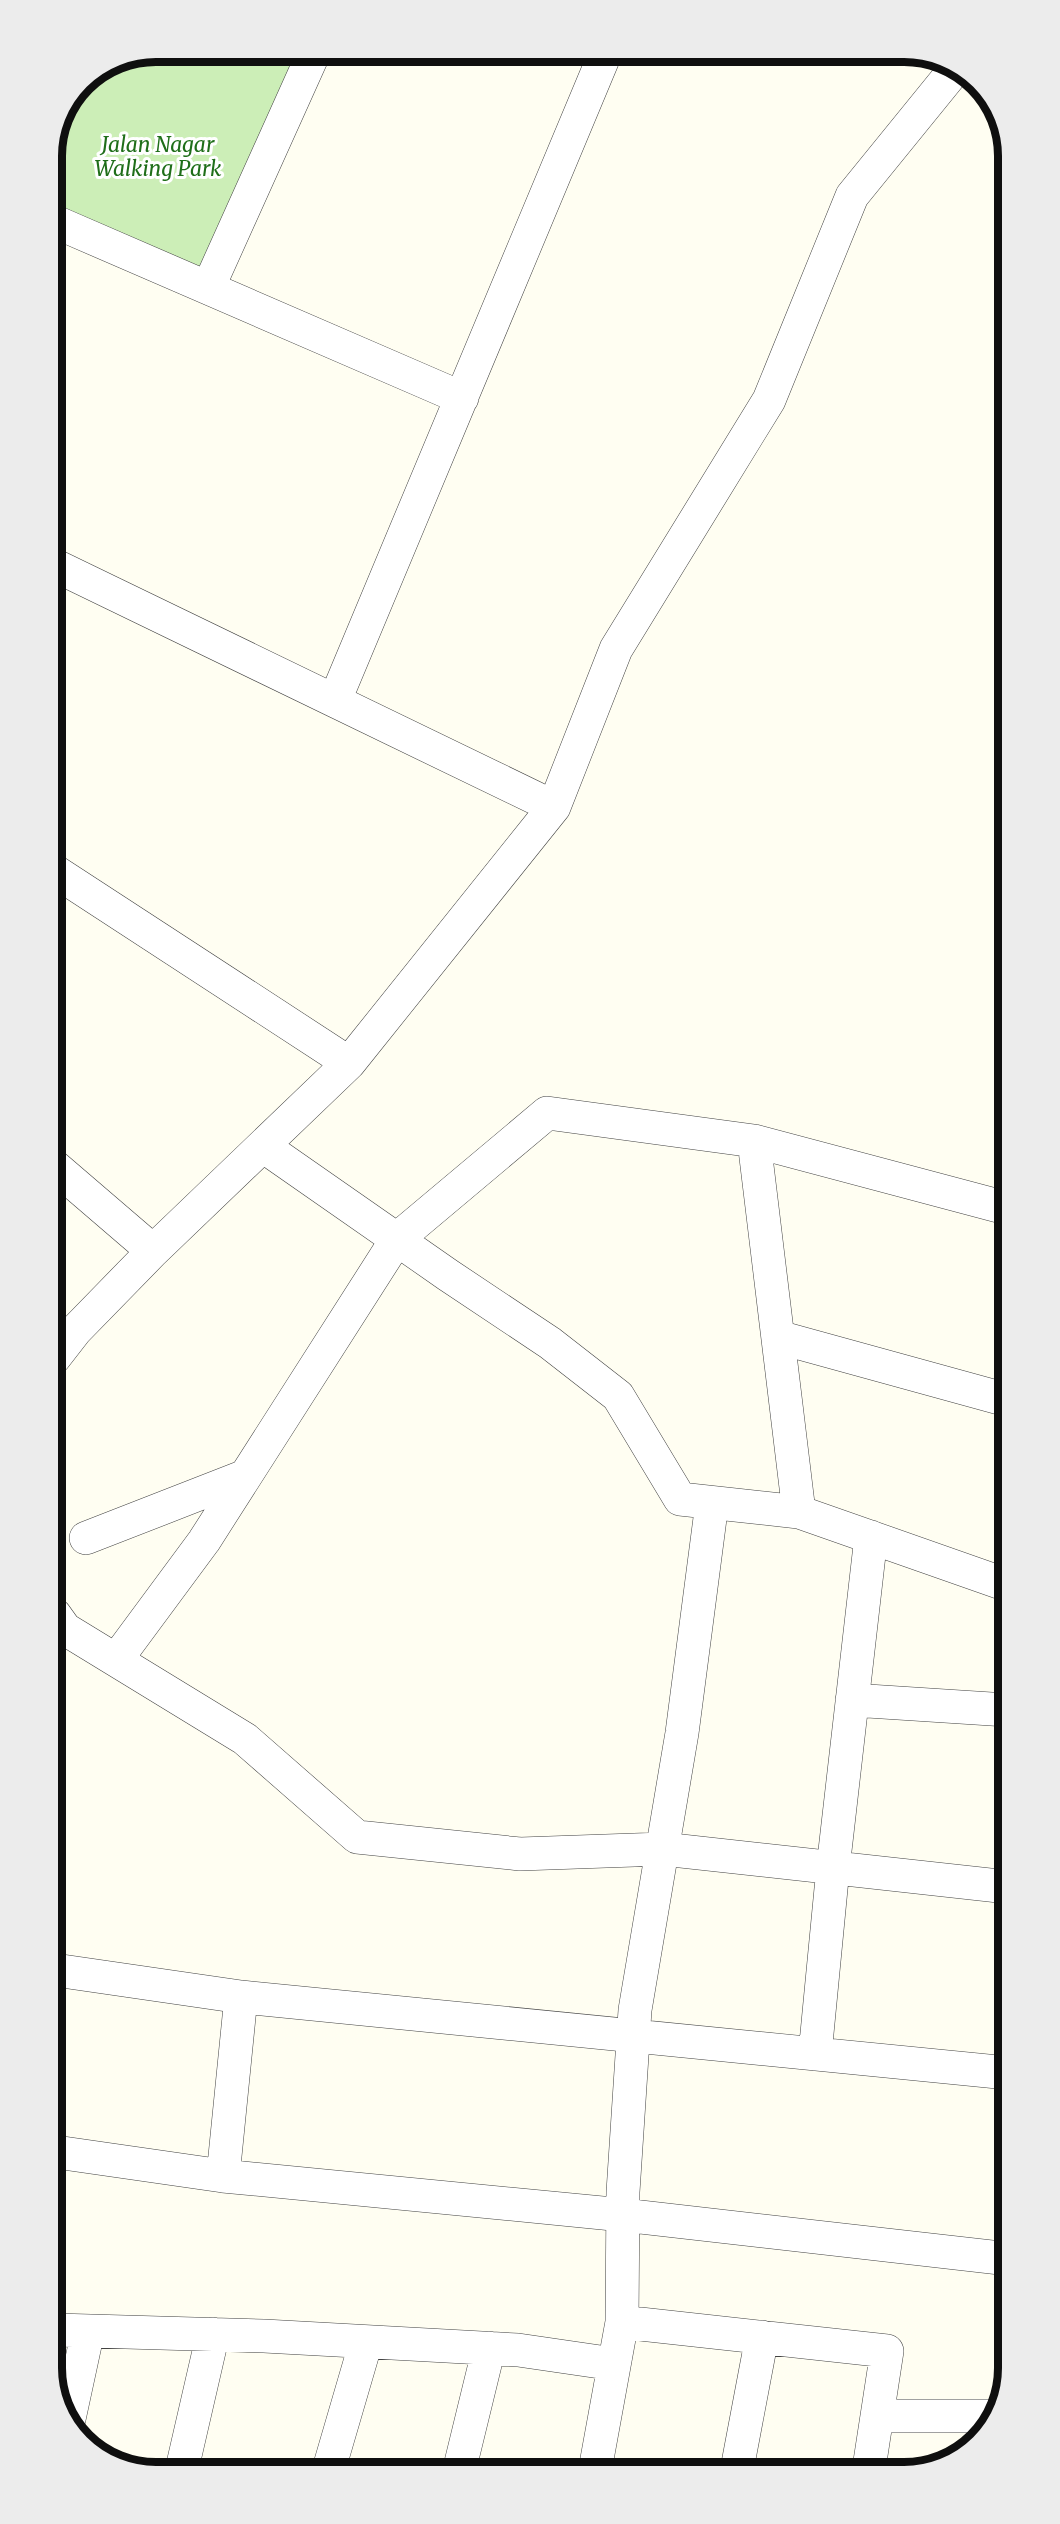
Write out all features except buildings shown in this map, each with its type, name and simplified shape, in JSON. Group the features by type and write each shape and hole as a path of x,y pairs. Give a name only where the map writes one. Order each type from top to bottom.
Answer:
{"street":[{"path":"208,288 310,62"},
{"path":"335,700 602,62"},
{"path":"64,1322 153,1251 349,1063 554,807 616,650 769,400 852,196 951,74"},
{"path":"62,225 462,398"},
{"path":"62,569 554,807"},
{"path":"62,876 349,1063"},
{"path":"116,1660 204,1541 397,1239 547,1113 754,1141 998,1206"},
{"path":"754,1141 799,1512"},
{"path":"263,1146 550,1343 618,1396 680,1499 799,1512 998,1582"},
{"path":"62,1172 153,1251"},
{"path":"778,1337 998,1398"},
{"path":"86,1538 245,1476"},
{"path":"596,2462 622,2322 623,2215 635,2010 682,1733 712,1503"},
{"path":"815,2054 833,1868 871,1537"},
{"path":"61,1624 65,1629 245,1739 357,1837 520,1854 663,1849 998,1886"},
{"path":"852,1700 998,1709"},
{"path":"61,1971 241,1997 998,2072"},
{"path":"223,2176 241,1997"},
{"path":"61,2153 223,2176 623,2215 998,2258"},
{"path":"622,2322 887,2351 870,2462"},
{"path":"69,2407 72,2330 213,2334 518,2349 614,2364"},
{"path":"184,2462 213,2334"},
{"path":"738,2462 762,2337"},
{"path":"331,2462 366,2342"},
{"path":"461,2462 489,2348"},
{"path":"878,2416 986,2416"}],"green space":[{"name":"Jalan Nagar Walking Park","path":"310,62 208,288 62,225 62,149 69,119 77,103 103,77 137,63"}]}
